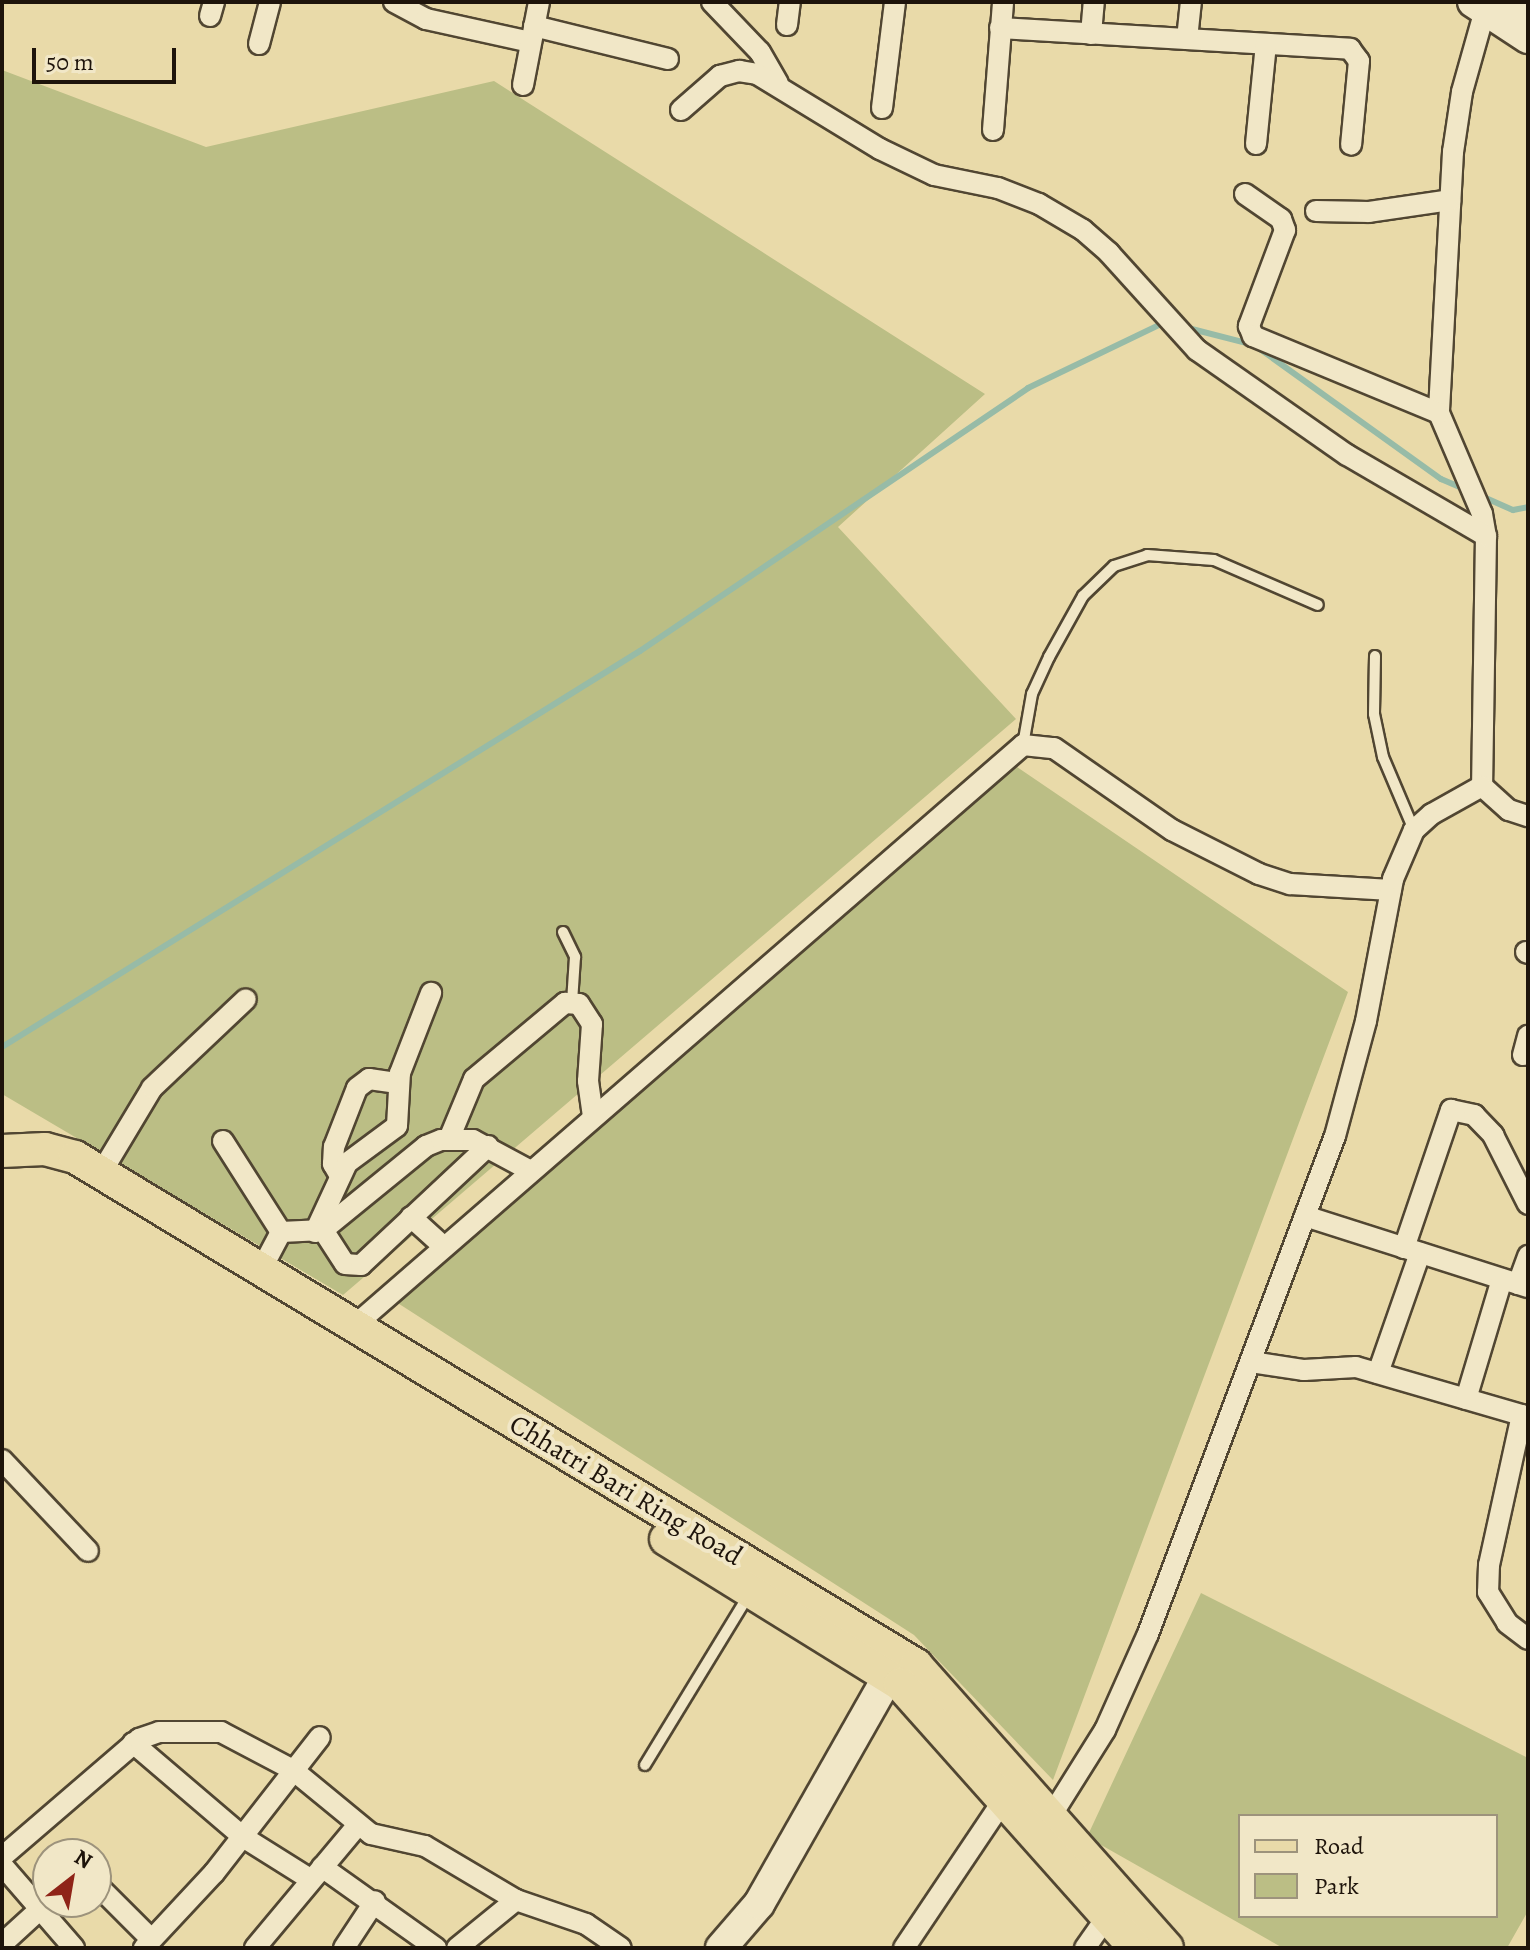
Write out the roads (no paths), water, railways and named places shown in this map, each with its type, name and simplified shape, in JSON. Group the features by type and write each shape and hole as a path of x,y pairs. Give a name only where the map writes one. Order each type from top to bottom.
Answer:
{"main road":[{"name":"Chhatri Bari Ring Road","path":"2,1150 45,1149 101,1173 916,1665 1167,1948"},
{"name":"Chhatri Bari Ring Road","path":"2,1174 43,1169 67,1176 888,1677 1004,1799 1135,1948"}],"street":[{"path":"259,44 270,2"},
{"path":"394,2 426,19 533,34 668,59"},
{"path":"523,85 539,2"},
{"path":"712,2 760,52 778,83"},
{"path":"787,25 790,2"},
{"path":"882,108 895,2"},
{"path":"993,130 1003,2"},
{"path":"1091,34 1094,2"},
{"path":"1187,39 1191,2"},
{"path":"1515,2 1528,11"},
{"path":"1528,38 1479,6 1462,92 1450,200 1439,413 1482,514 1486,536 1482,786 1509,810 1528,816"},
{"path":"1000,28 1355,52 1359,61 1351,145"},
{"path":"1256,144 1266,44"},
{"path":"681,110 720,76 739,71 778,83 880,149 934,175 1026,199 1083,230 1131,275 1151,304 1177,331 1294,421 1486,536"},
{"path":"1245,194 1281,219 1285,230 1249,326 1253,336 1439,413"},
{"path":"1316,211 1369,212 1450,200"},
{"path":"354,1326 529,1170 1023,745 1054,748 1172,830 1259,874 1290,884 1391,890"},
{"path":"1051,1816 1105,1730 1148,1634 1305,1216 1351,1080 1391,890 1414,830 1432,814 1482,786"},
{"path":"319,1231 339,1174 359,1151 392,1134 401,1108 398,1083 431,993"},
{"path":"101,1173 152,1088 246,999"},
{"path":"449,1139 474,1079 572,1002 586,1010 592,1024 588,1081 593,1115"},
{"path":"339,1174 333,1164 334,1147 357,1088 369,1079 398,1083"},
{"path":"1378,1373 1451,1110 1474,1115 1493,1135 1528,1204"},
{"path":"281,1232 319,1231 426,1146 449,1139 488,1146 529,1170"},
{"path":"223,1141 281,1232"},
{"path":"319,1231 337,1256 355,1267 488,1146"},
{"path":"1305,1216 1516,1283"},
{"path":"411,1217 443,1246"},
{"path":"261,1270 281,1232"},
{"path":"1466,1399 1528,1256"},
{"path":"1251,1362 1378,1373 1525,1416 1489,1565 1488,1592 1494,1608 1528,1639"},
{"path":"2,1460 88,1551"},
{"path":"721,1948 759,1904 888,1677"},
{"path":"2,1857 133,1743 159,1732 221,1732 293,1770 358,1825 383,1838 436,1851 516,1900 586,1924 621,1948"},
{"path":"112,1903 147,1944 243,1837 320,1737"},
{"path":"133,1743 243,1837 375,1901 436,1948"},
{"path":"904,1948 1004,1799"},
{"path":"255,1948 358,1825"},
{"path":"2,1865 32,1893"},
{"path":"457,1948 516,1900"},
{"path":"344,1948 375,1901"},
{"path":"1085,1948 1107,1916"},
{"path":"2,1944 32,1917"},
{"path":"54,1918 74,1948"}],"lane":[{"path":"1023,745 1032,694 1049,657 1083,596 1114,566 1147,555 1214,560 1318,605"},
{"path":"1375,656 1374,714 1383,757 1414,830"},
{"path":"563,932 575,957 572,1002"},
{"path":"645,1765 751,1592"}],"waterway":[{"path":"2,1047 640,651 1028,388 1165,322"},
{"path":"1184,327 1250,344"},
{"path":"1260,349 1441,479 1465,489"},
{"path":"1479,495 1513,510 1528,507"}]}
